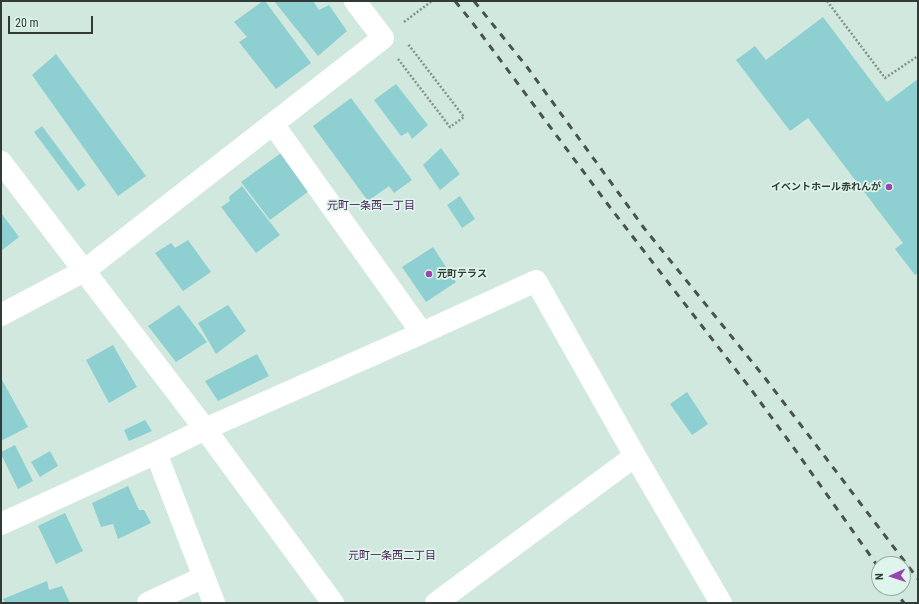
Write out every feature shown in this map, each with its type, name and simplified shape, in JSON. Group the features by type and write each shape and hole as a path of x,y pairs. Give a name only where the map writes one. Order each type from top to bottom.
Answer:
{"street":[{"path":"1,316 84,272 383,38 354,1"},
{"path":"273,124 422,333"},
{"path":"1,162 205,429 333,603"},
{"path":"1,524 205,429 536,281 635,456 721,603"},
{"path":"156,453 214,603"},
{"path":"436,603 635,456"},
{"path":"148,603 204,577"}],"path":[{"path":"402,24 432,1"},
{"path":"827,1 885,78 918,56"},
{"path":"400,63 450,127 464,117 406,41"}],"building":[{"path":"265,1 311,63 276,89 239,42 247,37 234,22"},
{"path":"274,1 313,1 319,10 329,5 347,31 318,56"},
{"name":"イベントホール赤れんが","path":"823,17 887,102 918,79 918,273 915,275 895,249 903,243 808,118 790,131 736,60 755,46 766,60"},
{"path":"56,54 146,176 118,196 32,75"},
{"path":"396,84 428,125 412,139 408,132 401,136 374,100"},
{"path":"351,98 412,180 394,193 389,186 368,201 313,126"},
{"path":"42,126 86,185 78,191 34,132"},
{"path":"441,148 460,174 440,190 423,165"},
{"path":"281,153 309,191 270,220 241,182"},
{"path":"242,186 280,235 256,253 221,207 230,201 229,197"},
{"path":"460,196 475,219 462,228 447,205"},
{"path":"1,213 19,237 1,251"},
{"path":"188,240 211,272 183,291 155,253 171,243 175,248"},
{"name":"元町テラス","path":"433,247 456,282 426,302 402,267"},
{"path":"179,305 207,342 176,362 148,326"},
{"path":"228,305 246,331 216,354 198,323"},
{"path":"113,345 137,387 109,403 86,360"},
{"path":"257,354 269,376 218,401 205,381"},
{"path":"1,378 28,427 1,441"},
{"path":"687,392 708,424 692,435 670,404"},
{"path":"145,420 152,431 129,441 124,430"},
{"path":"15,445 33,481 18,489 1,454 1,452"},
{"path":"50,451 58,466 40,477 31,462"},
{"path":"128,486 139,510 144,510 151,523 118,539 113,524 101,527 92,503"},
{"path":"65,513 83,551 56,564 38,526"},
{"path":"47,581 49,590 62,586 70,603 5,603 3,599"}],"railway":[{"path":"455,1 609,206 750,388 871,557"},
{"path":"474,1 527,67 644,228 765,378 918,579"},
{"path":"899,596 904,603"}],"place":[{"name":"イベントホール赤れんが","path":"889,187"},
{"name":"元町テラス","path":"429,274"}],"district":[{"name":"元町一条西一丁目","path":"371,206"},
{"name":"元町一条西二丁目","path":"392,556"}]}
